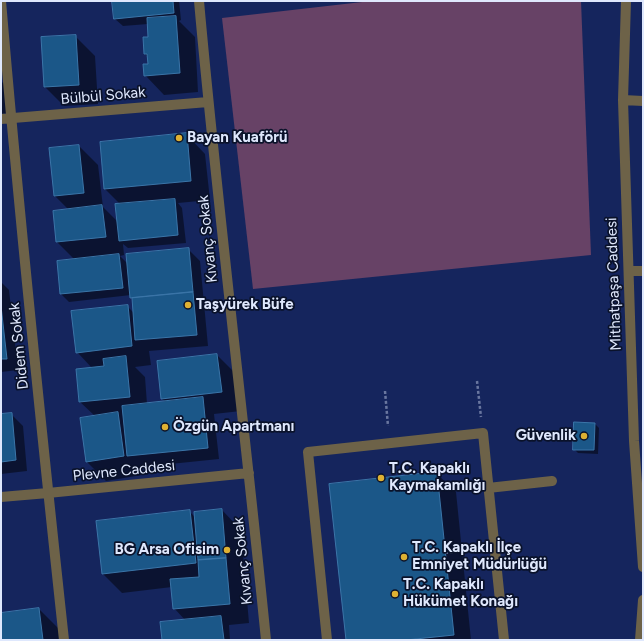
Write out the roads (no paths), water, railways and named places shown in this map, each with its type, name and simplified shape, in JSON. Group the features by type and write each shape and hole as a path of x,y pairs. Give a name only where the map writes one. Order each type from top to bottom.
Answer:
{"street":[{"name":"Didem Sokak","path":"2,1 6,119 64,640"},
{"name":"Kıvanç Sokak","path":"199,1 208,102 266,640"},
{"name":"Mithatpaşa Caddesi","path":"626,1 623,100 629,271 643,567"},
{"path":"623,100 643,101"},
{"name":"Bülbül Sokak","path":"6,119 208,102"},
{"path":"629,271 643,271"},
{"path":"327,640 308,452 483,433 504,640"},
{"name":"Plevne Caddesi","path":"1,497 249,473"},
{"path":"488,488 552,481"},
{"path":"640,640 643,600"}],"place":[{"name":"Bayan Kuaförü","path":"179,138"},
{"name":"Taşyürek Büfe","path":"188,305"},
{"name":"Özgün Apartmanı","path":"165,427"},
{"name":"Güvenlik","path":"584,436"},
{"name":"T.C. Kapaklı Kaymakamlığı","path":"381,478"},
{"name":"BG Arsa Ofisim","path":"227,550"},
{"name":"T.C. Kapaklı İlçe Emniyet Müdürlüğü","path":"404,557"},
{"name":"T.C. Kapaklı Hükümet Konağı","path":"395,594"}]}
